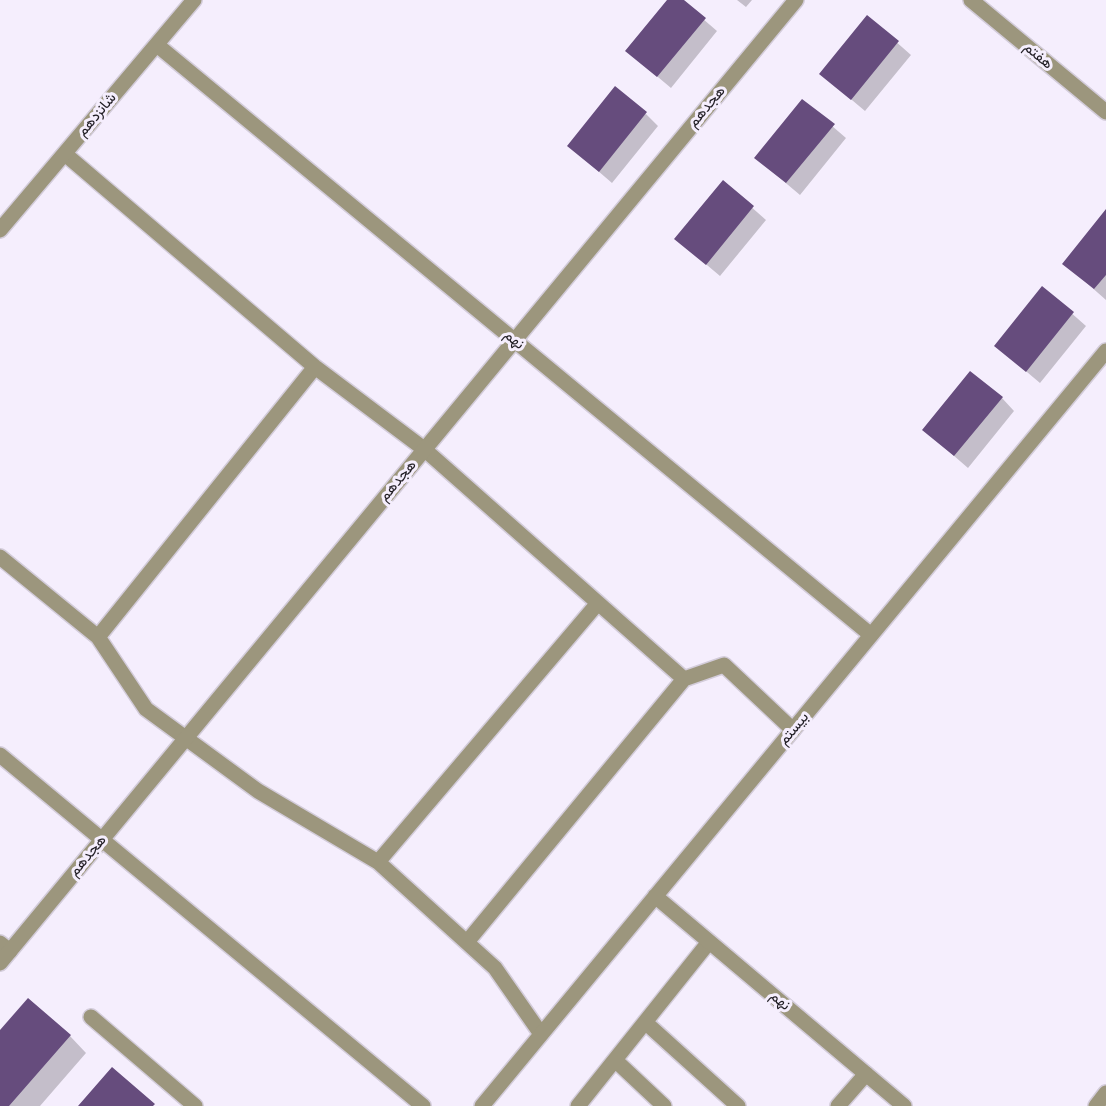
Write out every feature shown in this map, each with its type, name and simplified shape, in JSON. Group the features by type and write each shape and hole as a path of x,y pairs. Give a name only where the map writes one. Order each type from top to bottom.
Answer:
{"street":[{"name":"شانزدهم","path":"0,230 194,0"},
{"name":"هجدهم","path":"3,952 101,840 796,0"},
{"name":"هفتم","path":"971,0 1106,112"},
{"name":"نهم","path":"157,45 871,635"},
{"path":"65,154 315,367 424,449 684,679"},
{"name":"بیستم","path":"482,1106 1106,351"},
{"path":"98,638 315,367"},
{"path":"0,557 98,638 146,709 258,791 378,862 495,968 541,1034"},
{"path":"378,862 598,603"},
{"path":"466,942 684,679 724,665 793,730"},
{"path":"0,755 423,1106"},
{"name":"نهم","path":"655,896 904,1106"},
{"path":"578,1106 710,942"},
{"path":"92,1017 187,1103"},
{"path":"645,1022 738,1106"},
{"path":"615,1060 664,1106"},
{"path":"838,1106 866,1074"},
{"path":"1095,1106 1106,1093"}],"building":[{"path":"667,0 684,0 706,18 657,77 625,51"},
{"path":"867,15 899,41 851,100 819,74"},
{"path":"615,86 647,112 599,172 567,146"},
{"path":"802,99 835,124 786,183 754,158"},
{"path":"723,180 754,206 706,265 674,239"},
{"path":"1106,209 1106,275 1094,289 1062,264"},
{"path":"1042,286 1074,312 1026,372 994,346"},
{"path":"970,371 1003,397 954,456 922,430"},
{"path":"28,998 71,1035 9,1106 0,1106 0,1030"},
{"path":"112,1067 155,1104 153,1106 78,1106"}]}
